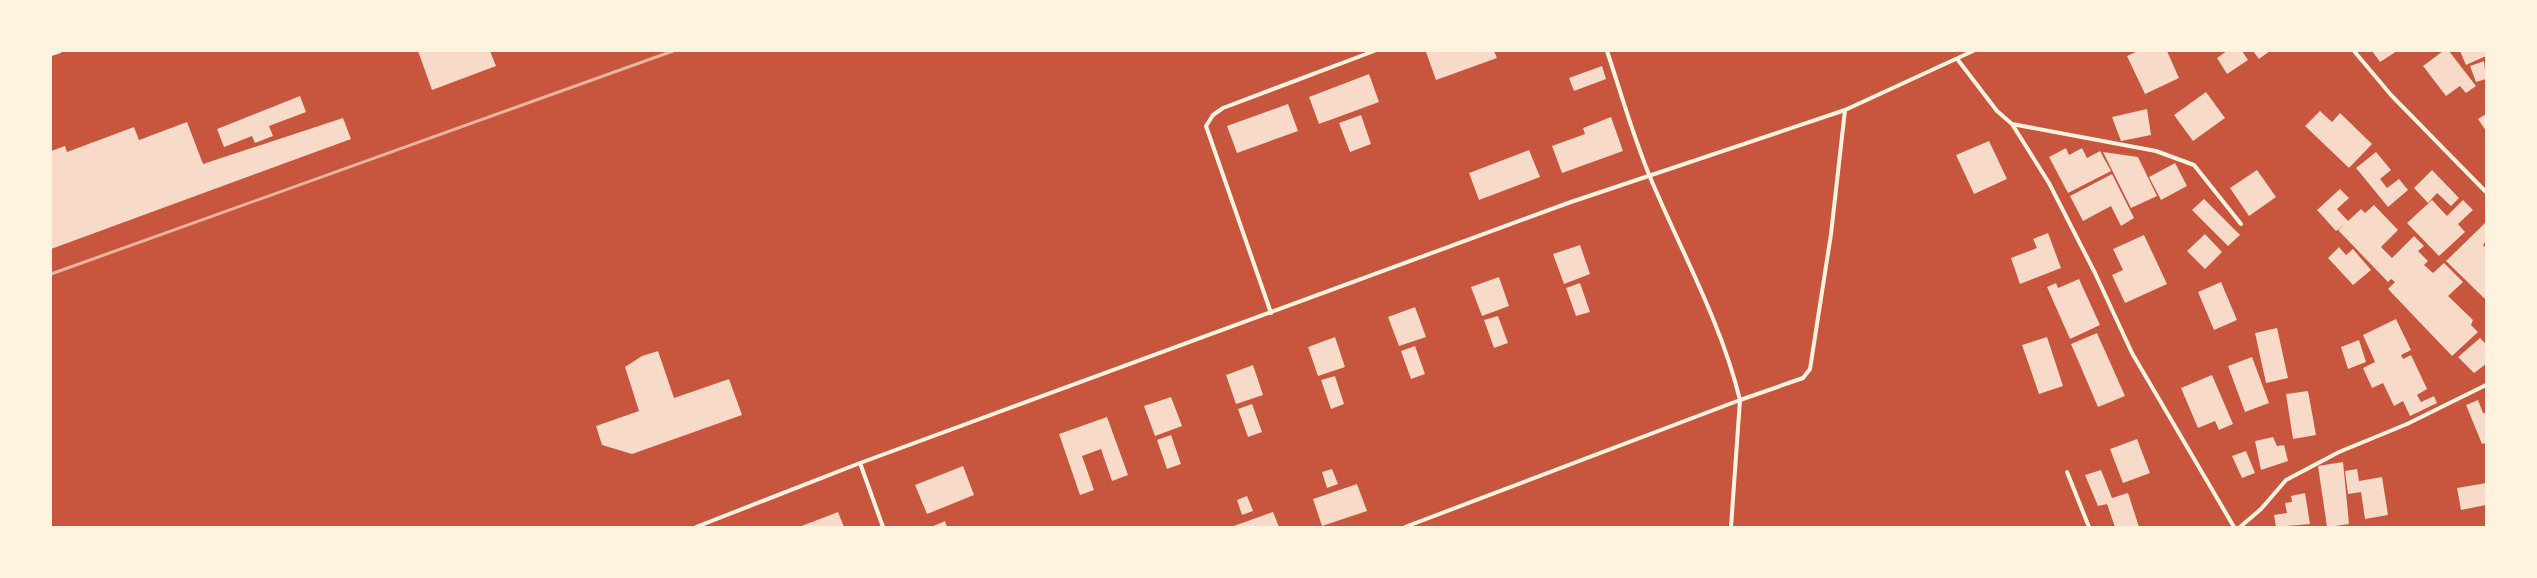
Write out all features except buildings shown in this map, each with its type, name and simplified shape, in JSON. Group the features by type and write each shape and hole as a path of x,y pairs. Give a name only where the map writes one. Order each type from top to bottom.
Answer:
{"street":[{"path":"51,54 60,51"},
{"path":"1271,314 1206,126 1213,115 1223,108 1374,51"},
{"path":"1606,51 1650,176 1685,253 1725,353 1740,400 1731,527"},
{"path":"696,527 860,463 1271,314 1568,204 1845,110 1903,82 1958,60 1973,51"},
{"path":"2354,51 2391,95 2486,192"},
{"path":"1958,60 1997,111 2012,124 2049,183 2095,272 2132,353 2234,527"},
{"path":"1404,527 1740,400 1803,378 1810,369 1830,242 1845,110"},
{"path":"2012,124 2156,152 2194,165 2241,224"},
{"path":"2240,527 2261,509 2286,480 2339,452 2407,424 2486,385"},
{"path":"860,463 883,527"},
{"path":"2067,472 2089,527"}],"railway":[{"path":"51,274 673,51"}]}
